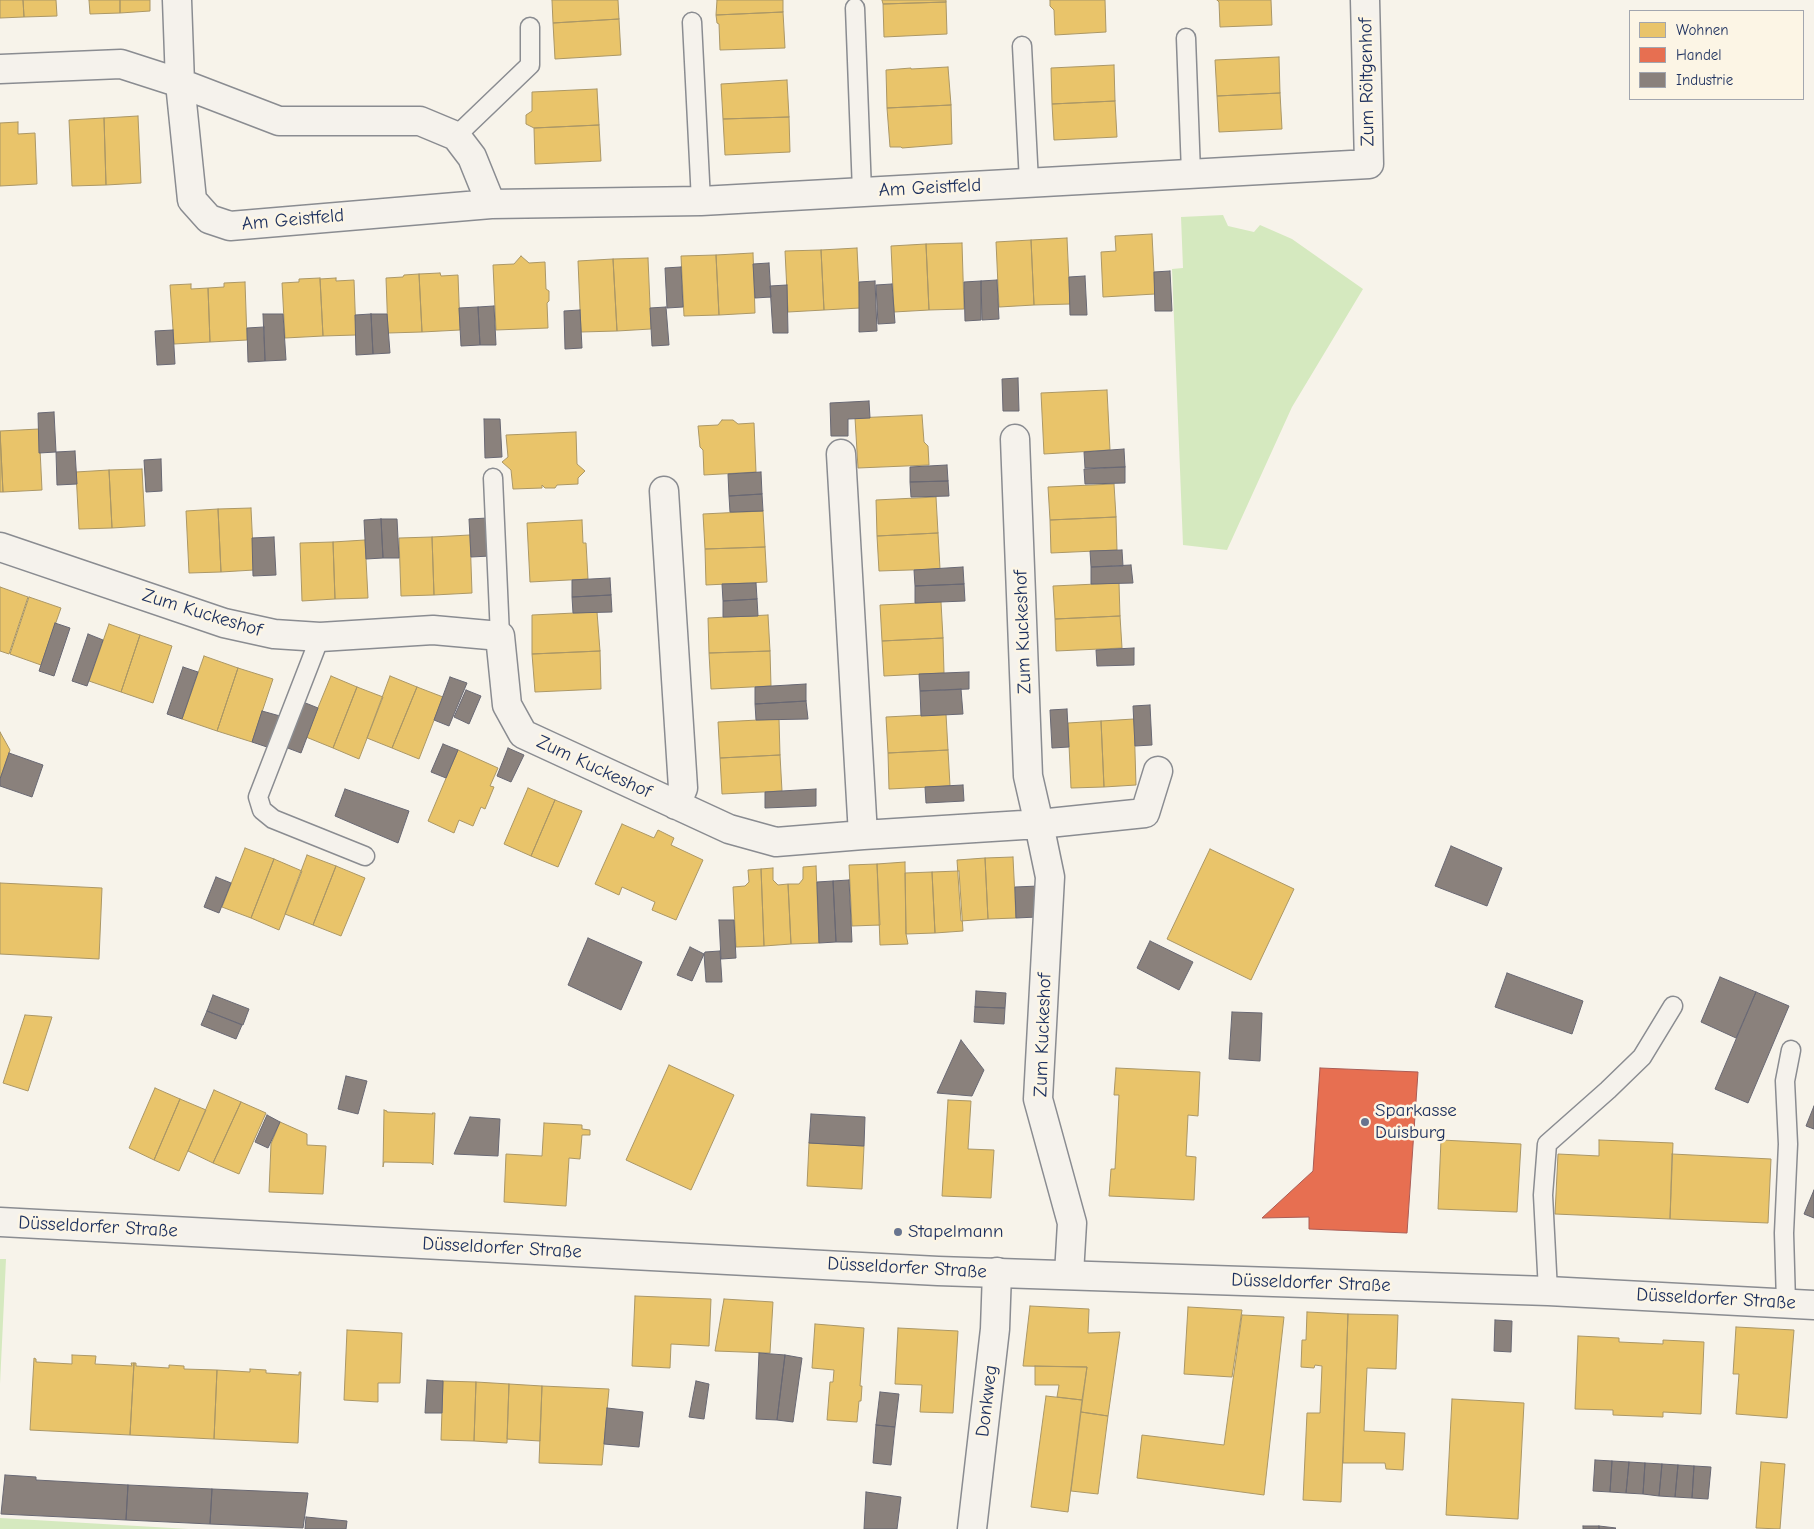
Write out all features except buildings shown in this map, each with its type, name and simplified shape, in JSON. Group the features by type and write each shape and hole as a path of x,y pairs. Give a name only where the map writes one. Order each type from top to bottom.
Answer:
{"street":[{"path":"177,0 180,83"},
{"name":"Zum Röltgenhof","path":"1365,0 1369,164"},
{"path":"0,69 121,64 180,83 279,121 420,121 456,136 472,157 490,204"},
{"name":"Am Geistfeld","path":"180,83 192,200 209,219 230,226 490,204 701,201 1369,164"},
{"name":"Zum Kuckeshof","path":"1015,439 1028,776 1050,877 1038,1099 1072,1223 1069,1274"},
{"path":"841,454 863,835"},
{"name":"Zum Kuckeshof","path":"664,491 682,788 676,805"},
{"name":"Zum Kuckeshof","path":"0,547 224,623 274,634 320,637 433,630 500,636 507,705 523,734 729,829 776,842 1039,824 1145,813 1158,771"},
{"name":"Düsseldorfer Straße","path":"0,1222 938,1271 1548,1290 1814,1304"},
{"name":"Donkweg","path":"972,1529 995,1329 997,1272"}],"lane":[{"path":"855,8 862,192"},
{"path":"692,22 701,201"},
{"path":"456,136 530,65 530,27"},
{"path":"1186,38 1191,173"},
{"path":"1022,46 1029,182"},
{"name":"Zum Kuckeshof","path":"493,478 500,636"},
{"path":"320,637 258,797 262,810 273,819 365,856"},
{"path":"1548,1290 1544,1195 1547,1144 1642,1057 1673,1006"},
{"path":"1786,1303 1784,1233 1788,1144 1785,1081 1791,1050"}],"green space":[{"path":"1223,215 1228,226 1254,232 1260,225 1292,239 1363,289 1292,407 1227,550 1183,545 1172,269 1183,268 1181,217"},
{"path":"0,1259 6,1259 0,1384"},
{"path":"0,1518 189,1529 0,1529"}],"place":[{"name":"Sparkasse Duisburg","path":"1365,1122"},
{"name":"Stapelmann","path":"898,1232"}]}
